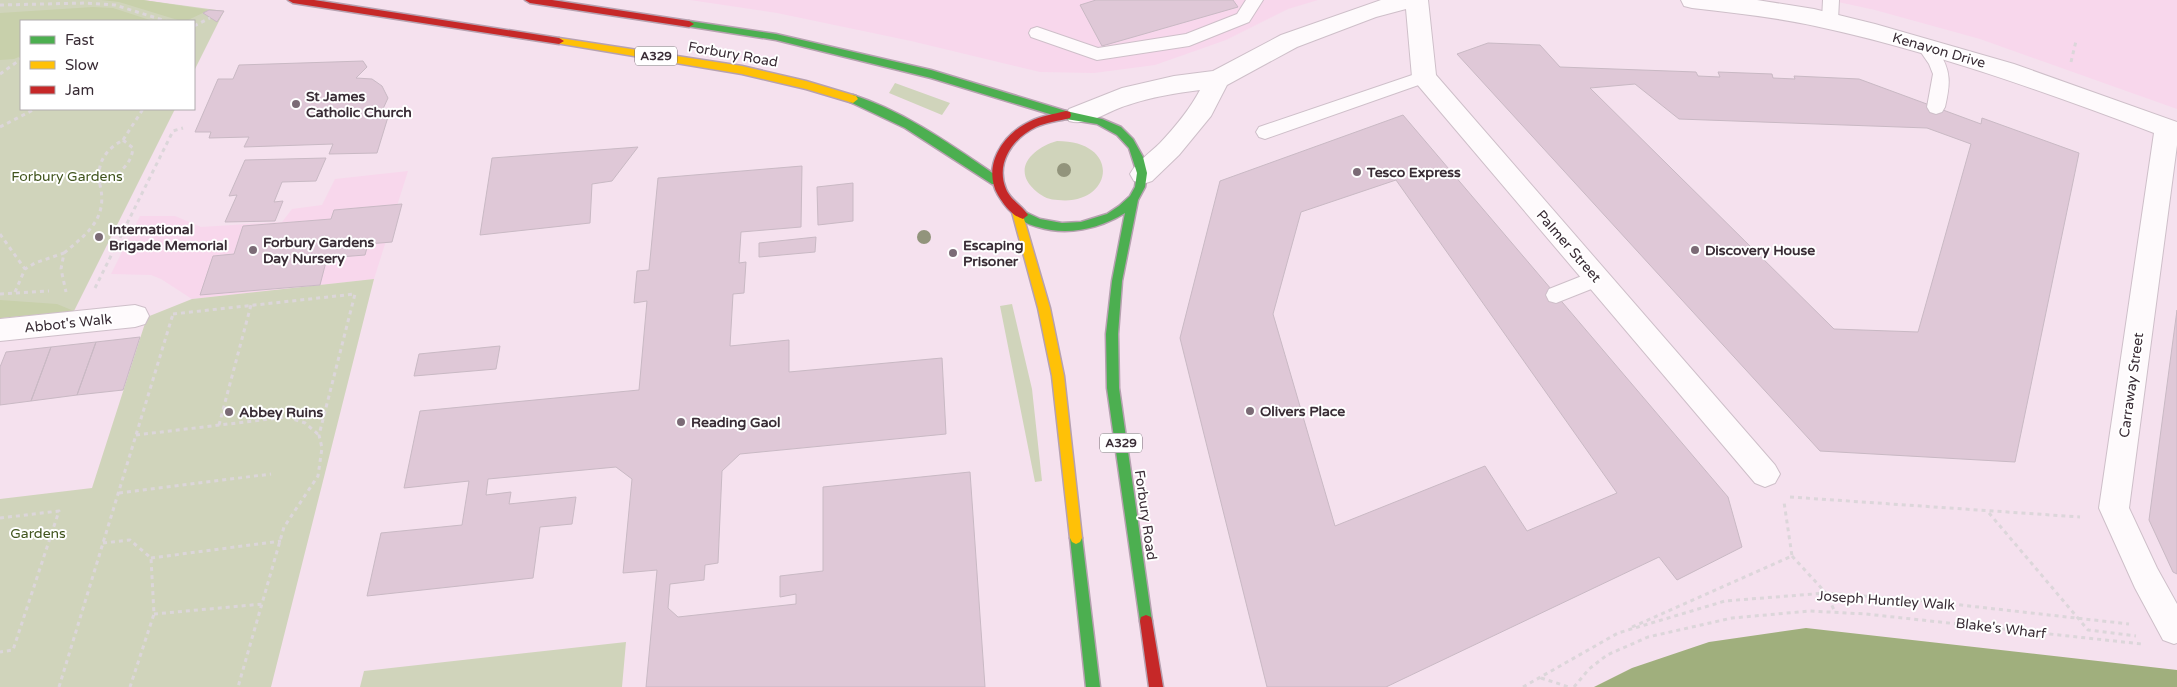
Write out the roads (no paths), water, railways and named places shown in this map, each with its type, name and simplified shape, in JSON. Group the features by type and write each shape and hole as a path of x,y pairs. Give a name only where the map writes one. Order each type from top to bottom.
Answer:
{"main road":[{"name":"Forbury Road","path":"293,0 742,70 810,85 841,95 908,124 940,142 996,181"},
{"name":"Forbury Road","path":"530,0 578,3 776,37 931,74 1072,115"},
{"path":"1072,115 1097,119 1115,127 1130,138 1142,159 1143,174 1140,187 1133,199 1120,212 1103,222 1083,227 1050,227 1032,221 1016,212 1004,197 996,181 997,163 1003,147 1014,134 1029,124 1046,118 1072,115"},
{"name":"Forbury Road","path":"1133,199 1117,280 1112,334 1113,388 1156,687"},
{"path":"1016,212 1044,308 1058,376 1093,687"}],"street":[{"path":"1072,115 1122,97 1174,85 1218,79 1289,40 1370,11 1411,0"},
{"path":"1417,0 1424,77"},
{"name":"Kenavon Drive","path":"1692,0 1774,10 1830,10 1924,44 2064,89 2172,130"},
{"name":"Palmer Street","path":"1424,77 1765,474"},
{"path":"1143,174 1170,148 1202,110 1218,79"},
{"name":"Carraway Street","path":"2172,130 2114,508 2146,578 2174,629"},
{"name":"Abbot's Walk","path":"0,330 135,316"}],"lane":[{"path":"1037,33 1097,54 1189,40 1243,18 1255,0"},
{"path":"1924,44 1938,63 1943,77 1936,107"},
{"path":"1265,132 1424,77"},
{"path":"1556,295 1597,278"}],"place":[{"name":"St James Catholic Church","path":"296,104"},
{"name":"Tesco Express","path":"1357,172"},
{"name":"International Brigade Memorial","path":"99,237"},
{"name":"Forbury Gardens Day Nursery","path":"253,250"},
{"name":"Discovery House","path":"1695,250"},
{"name":"Escaping Prisoner","path":"953,253"},
{"name":"Olivers Place","path":"1250,411"},
{"name":"Abbey Ruins","path":"229,412"},
{"name":"Reading Gaol","path":"681,422"}],"park label":[{"name":"Forbury Gardens","path":"67,176"},
{"name":"Gardens","path":"38,533"}]}
